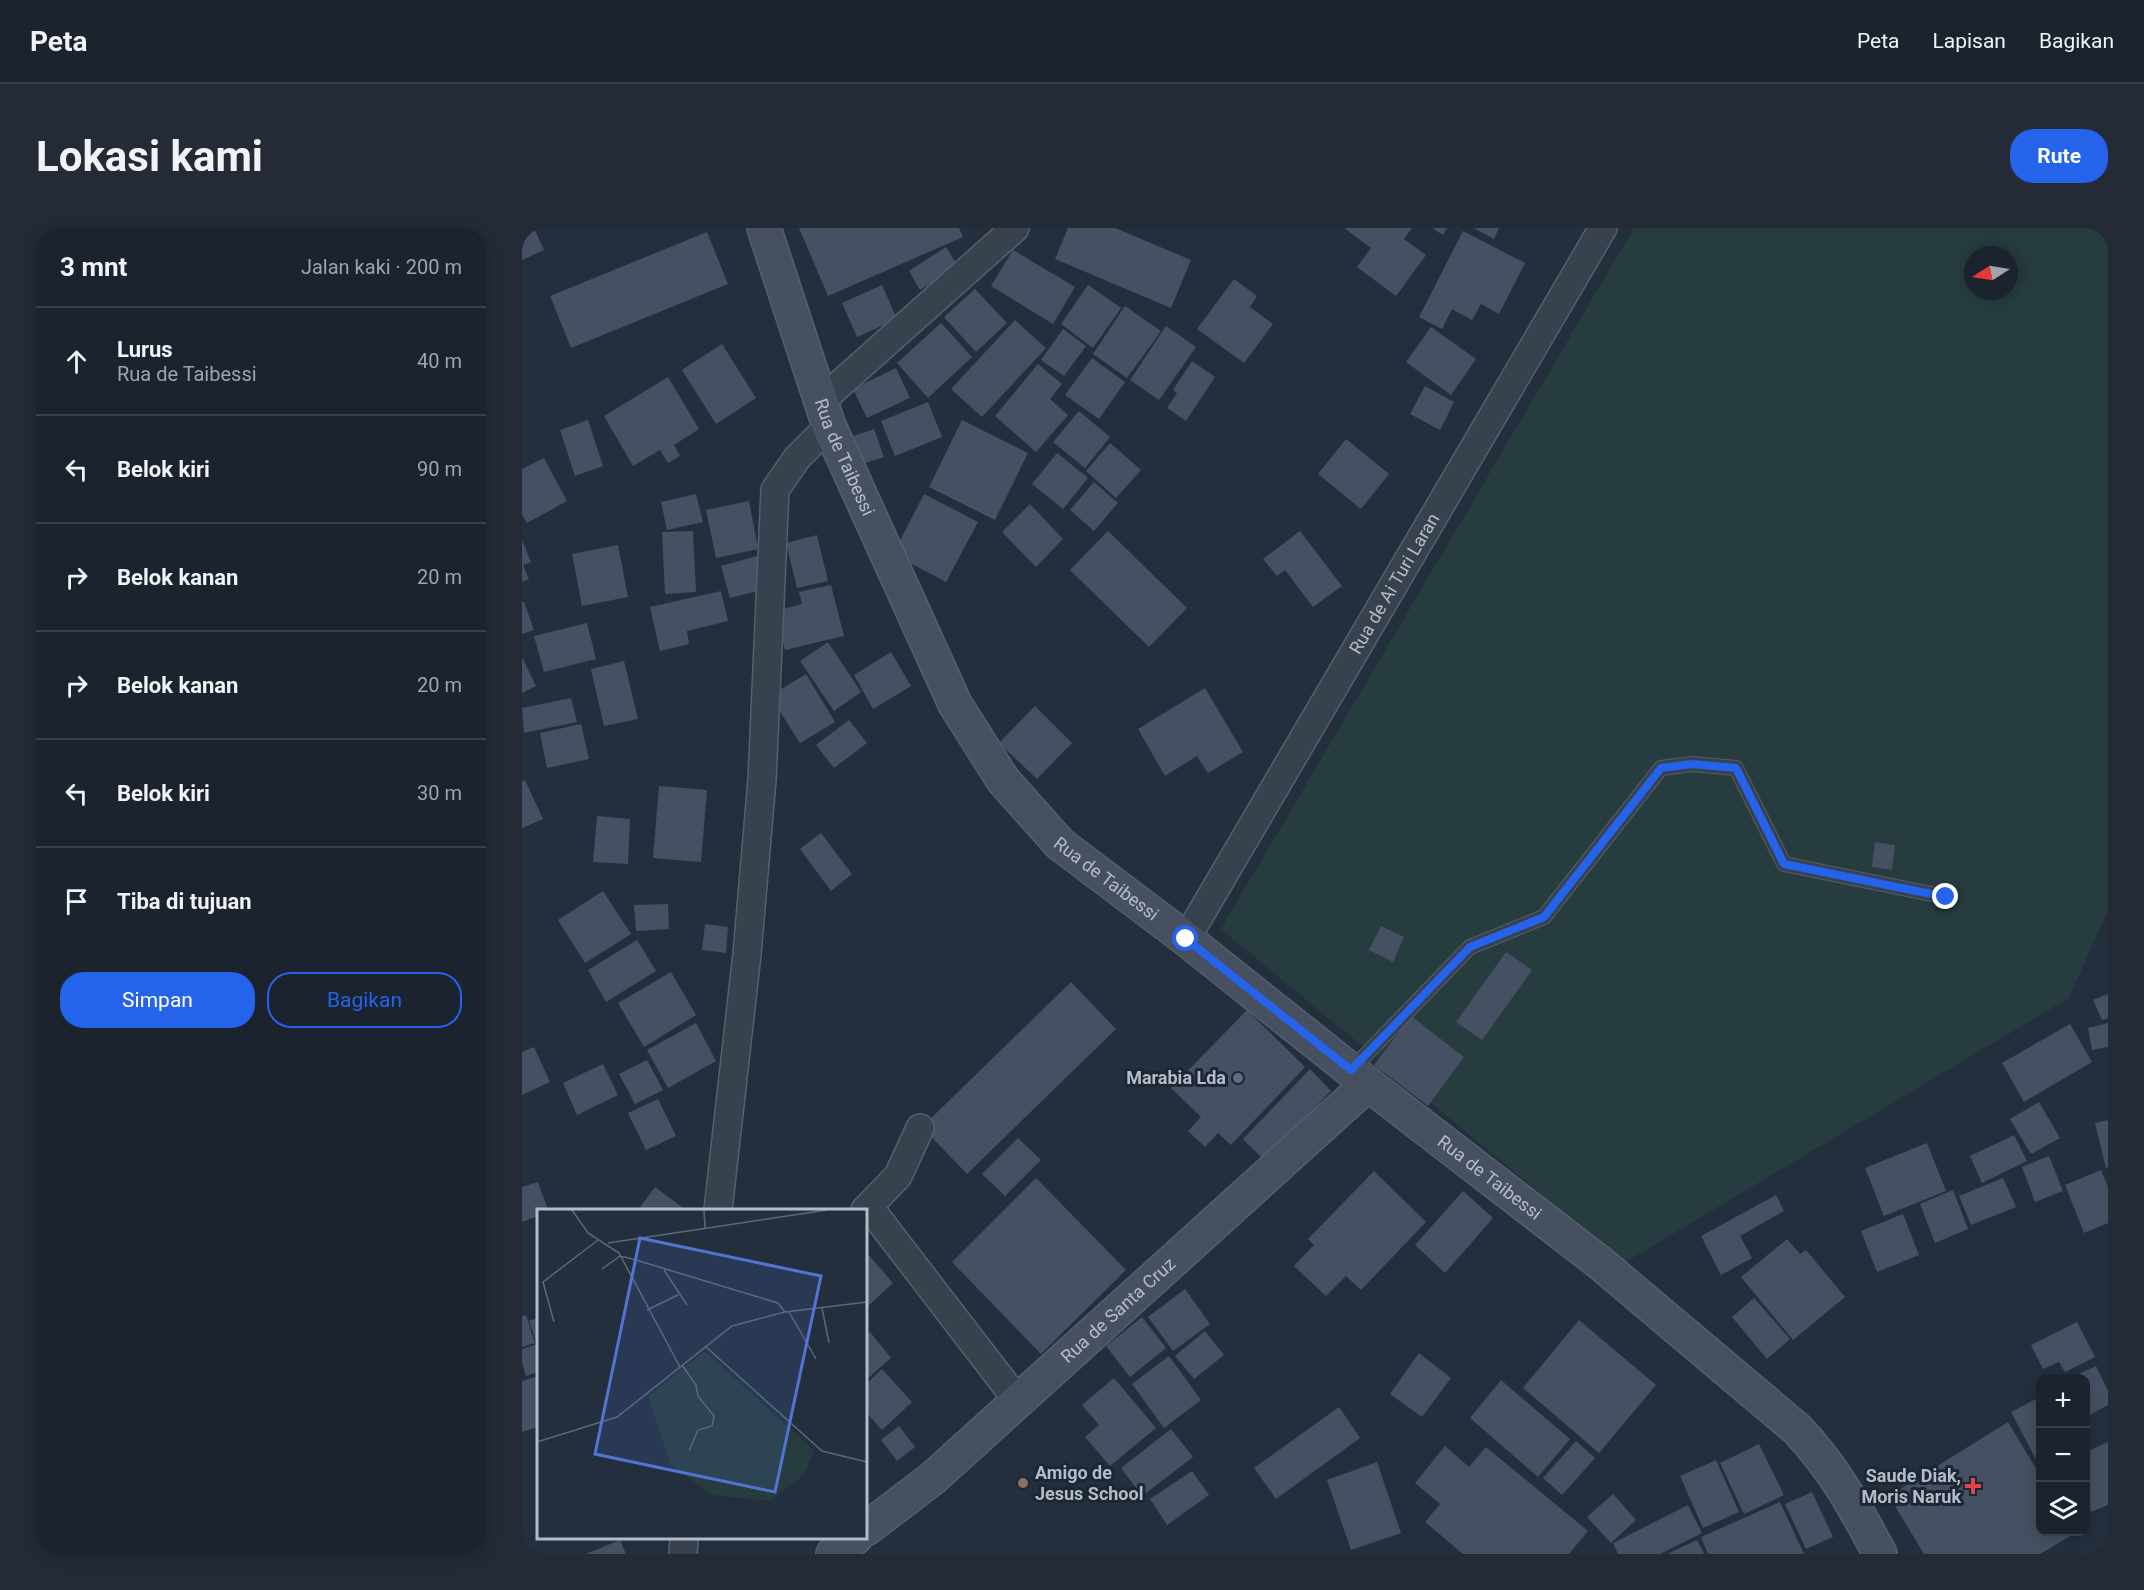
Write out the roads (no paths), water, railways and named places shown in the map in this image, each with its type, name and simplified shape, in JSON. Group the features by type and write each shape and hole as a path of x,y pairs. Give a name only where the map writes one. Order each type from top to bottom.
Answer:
{"street":[{"name":"Rua de Taibessi","path":"764,228 825,414 955,704 1003,780 1060,844 1186,939 1599,1262 1797,1429 1819,1452 1845,1490 1880,1554"},
{"path":"718,1209 747,954 762,780 775,490 825,414 1016,228"},
{"name":"Rua de Ai Turi Laran","path":"1186,939 1604,228"},
{"name":"Rua de Santa Cruz","path":"867,1528 933,1478 1018,1401 1360,1077"},
{"path":"920,1128 898,1176 867,1209 1018,1401"},
{"path":"683,1554 684,1539"},
{"path":"833,1554 854,1539"}],"lane":[{"path":"1360,1077 1470,947 1544,917 1661,768 1692,764 1736,768 1784,864 1946,897"}],"place":[{"name":"Marabia Lda","path":"1238,1078"},
{"name":"Amigo de Jesus School","path":"1023,1483"},
{"name":"Saude Diak, Moris Naruk","path":"1973,1486"}]}
